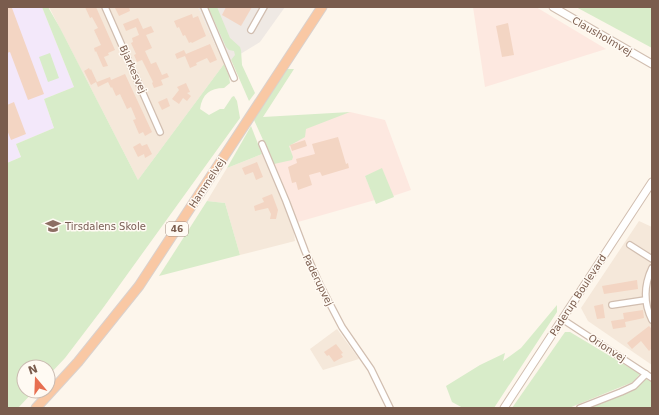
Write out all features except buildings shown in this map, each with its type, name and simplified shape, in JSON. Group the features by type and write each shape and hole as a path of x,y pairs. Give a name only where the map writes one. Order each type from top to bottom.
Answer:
{"highway":[{"name":"Hammelvej","path":"36,408 78,362 139,286 322,7"}],"street":[{"name":"Bjarkesvej","path":"105,7 160,132"},
{"path":"204,7 234,78"},
{"path":"251,30 264,7"},
{"name":"Clausholmvej","path":"553,7 652,64"},
{"name":"Paderupvej","path":"262,144 320,285 342,327 371,369 390,408"},
{"name":"Paderup Boulevard","path":"504,408 652,182"},
{"path":"630,245 652,259"},
{"path":"651,316 646,300 646,289 648,277 652,268"},
{"path":"612,306 646,300"},
{"name":"Orionvej","path":"562,319 652,378"},
{"path":"580,408 634,386 646,374"}],"shaded area":[{"path":"7,7 42,7 74,87 44,99 54,128 16,144 21,157 7,163"},
{"path":"49,7 198,7 224,64 138,180"},
{"path":"198,7 285,7 260,42 224,64"},
{"path":"473,7 536,7 606,49 485,87"},
{"path":"350,112 385,120 411,190 393,196 382,169 365,176 375,200 298,222 269,150 303,125"},
{"path":"262,154 293,224 295,241 240,255 225,203 207,201 227,168"},
{"path":"639,221 652,227 652,365 588,321 581,308"},
{"path":"337,329 359,359 323,370 310,349"}],"green space":[{"path":"42,7 48,7 60,28 138,180 224,64 230,83 224,88 215,89 208,93 203,99 200,109 209,115 220,109 224,109 234,96 237,101 240,118 103,308 65,358 56,368 56,359 16,359 16,399 26,399 18,408 7,408 7,163 21,157 16,144 54,128 44,99 74,87"},
{"path":"208,7 217,7 230,38 240,47 242,65 255,93 249,101 231,60 235,55 234,51 229,50 226,47"},
{"path":"576,7 652,7 652,48"},
{"path":"50,53 59,78 48,82 39,57"},
{"path":"286,69 294,69 263,117 350,112 306,129 305,137 289,146 293,157 292,160 274,164 254,120"},
{"path":"251,126 262,154 227,168"},
{"path":"382,168 394,197 376,204 365,176"},
{"path":"207,201 225,203 240,255 159,276"},
{"path":"557,305 557,312 494,408 463,408 452,402 446,386 480,365 505,353 503,361 521,348"},
{"path":"565,332 570,332 640,374 633,382 569,408 512,408"},
{"path":"646,379 652,382 652,408 590,408 626,393"}],"place":[{"name":"Tirsdalens Skole","path":"53,226"}]}
